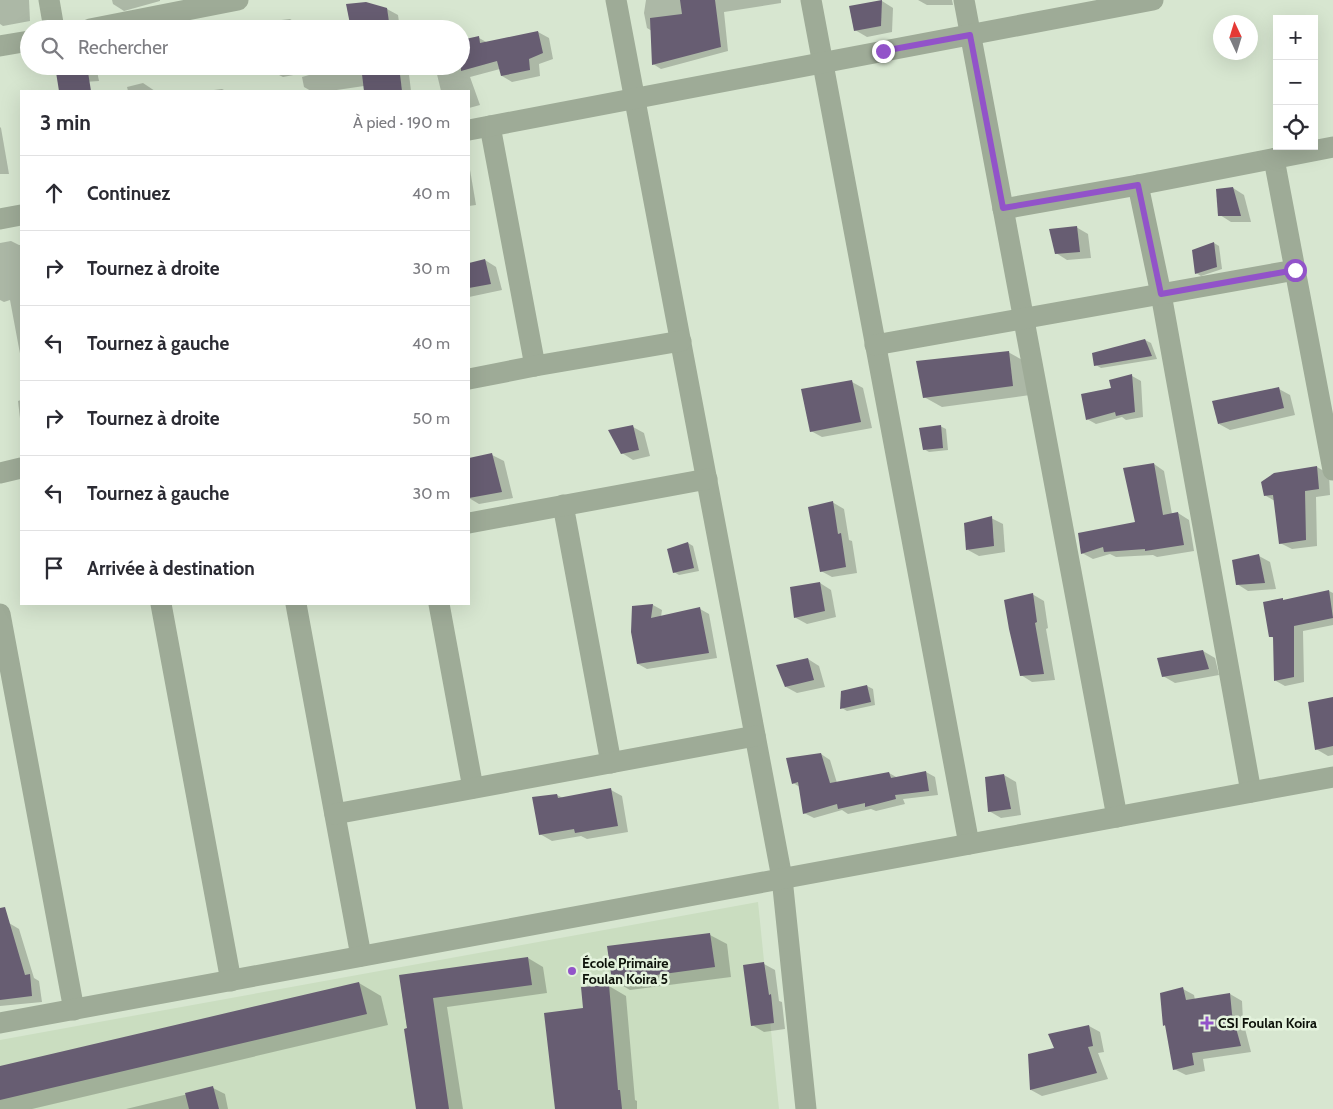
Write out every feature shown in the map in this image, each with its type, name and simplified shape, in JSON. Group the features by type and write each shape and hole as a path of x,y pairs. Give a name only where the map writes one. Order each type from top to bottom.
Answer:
{"street":[{"path":"49,0 52,20"},
{"path":"127,20 192,4 238,0"},
{"path":"616,0 782,878 806,1109"},
{"path":"811,0 969,844"},
{"path":"964,0 1117,817"},
{"path":"470,130 970,35 1103,5 1154,0"},
{"path":"0,46 20,43"},
{"path":"490,126 535,366"},
{"path":"1003,208 1138,185 1333,147"},
{"path":"1274,159 1333,470"},
{"path":"1138,185 1161,294 1251,792"},
{"path":"0,220 20,216"},
{"path":"875,345 1295,270"},
{"path":"470,379 681,342"},
{"path":"0,473 20,468"},
{"path":"470,523 706,479"},
{"path":"563,505 611,763"},
{"path":"160,605 231,981"},
{"path":"296,605 362,956"},
{"path":"438,605 473,788"},
{"path":"0,614 74,1010"},
{"path":"335,814 755,736"},
{"path":"0,1023 1333,777"}],"shaded area":[{"name":"École Primaire Foulan Koira 5","path":"758,902 779,1109 0,1109 0,1040"}],"building":[{"path":"680,0 715,0 721,47 652,65 650,18 682,14"},
{"path":"882,0 881,26 854,31 849,6"},
{"path":"366,2 387,8 389,20 349,20 346,4"},
{"path":"538,31 543,53 529,59 530,70 501,76 497,61 470,68 470,38 479,36 480,43"},
{"path":"56,75 88,75 91,90 59,90"},
{"path":"362,75 400,75 402,90 364,90"},
{"path":"1233,187 1241,216 1218,216 1216,189"},
{"path":"1077,226 1080,252 1055,254 1049,229"},
{"path":"1214,242 1217,267 1195,274 1192,250"},
{"path":"485,259 491,284 470,288 470,263"},
{"path":"1145,339 1152,356 1094,366 1092,353"},
{"path":"1009,351 1013,386 923,398 916,361"},
{"path":"1132,374 1135,412 1116,416 1115,412 1086,420 1081,394 1111,388 1109,380"},
{"path":"852,380 861,422 810,432 801,389"},
{"path":"1279,387 1284,408 1218,424 1212,401"},
{"path":"633,425 639,450 621,454 608,430"},
{"path":"941,425 943,448 923,450 919,428"},
{"path":"492,453 502,492 470,498 470,458"},
{"path":"1154,463 1163,515 1178,512 1184,545 1145,551 1145,549 1104,552 1103,547 1081,554 1078,533 1135,522 1123,468"},
{"path":"1317,466 1319,489 1305,491 1306,540 1279,544 1273,495 1264,496 1261,482 1274,473"},
{"path":"833,501 838,534 841,533 846,567 820,572 808,507"},
{"path":"992,516 994,546 966,550 964,523"},
{"path":"688,542 694,568 673,573 667,549"},
{"path":"1259,554 1265,583 1236,585 1232,560"},
{"path":"820,582 825,611 794,618 790,587"},
{"path":"1329,590 1333,618 1294,626 1294,677 1274,681 1273,637 1269,637 1263,602 1283,598 1283,600"},
{"path":"1033,593 1037,622 1035,623 1044,674 1020,676 1004,600"},
{"path":"653,604 651,618 700,607 709,653 637,664 631,632 632,606"},
{"path":"1203,650 1209,669 1162,677 1157,658"},
{"path":"808,658 814,680 785,687 776,665"},
{"path":"867,685 871,702 840,709 841,691"},
{"path":"1333,697 1333,746 1315,750 1308,702"},
{"path":"821,753 830,783 889,772 891,778 926,771 929,791 895,795 896,799 865,807 865,803 838,809 837,804 803,814 798,782 792,784 786,758"},
{"path":"1004,774 1011,809 988,812 985,777"},
{"path":"611,788 618,826 575,833 574,829 539,835 532,797 557,794 558,798"},
{"path":"5,907 25,975 30,974 32,996 0,1000 0,908"},
{"path":"710,933 715,967 612,981 607,946"},
{"path":"528,957 532,985 433,998 449,1109 416,1109 404,1029 407,1028 399,975"},
{"path":"764,962 769,995 771,994 774,1023 751,1026 743,965"},
{"path":"359,982 367,1014 0,1100 0,1066"},
{"path":"609,985 618,1090 620,1090 622,1109 555,1109 544,1013 583,1008 581,987"},
{"path":"1183,987 1186,1000 1230,993 1232,1014 1241,1046 1192,1053 1194,1065 1173,1070 1165,1025 1163,1026 1160,993"},
{"path":"1089,1025 1093,1046 1088,1047 1097,1073 1030,1090 1028,1054 1054,1048 1048,1034"},
{"path":"213,1086 219,1109 189,1109 185,1093"}],"place":[{"name":"École Primaire Foulan Koira 5","path":"572,971"},
{"name":"CSI Foulan Koira","path":"1207,1023"}],"route":[{"path":"883,51 970,35 1003,208 1138,185 1161,294 1295,270"}]}
